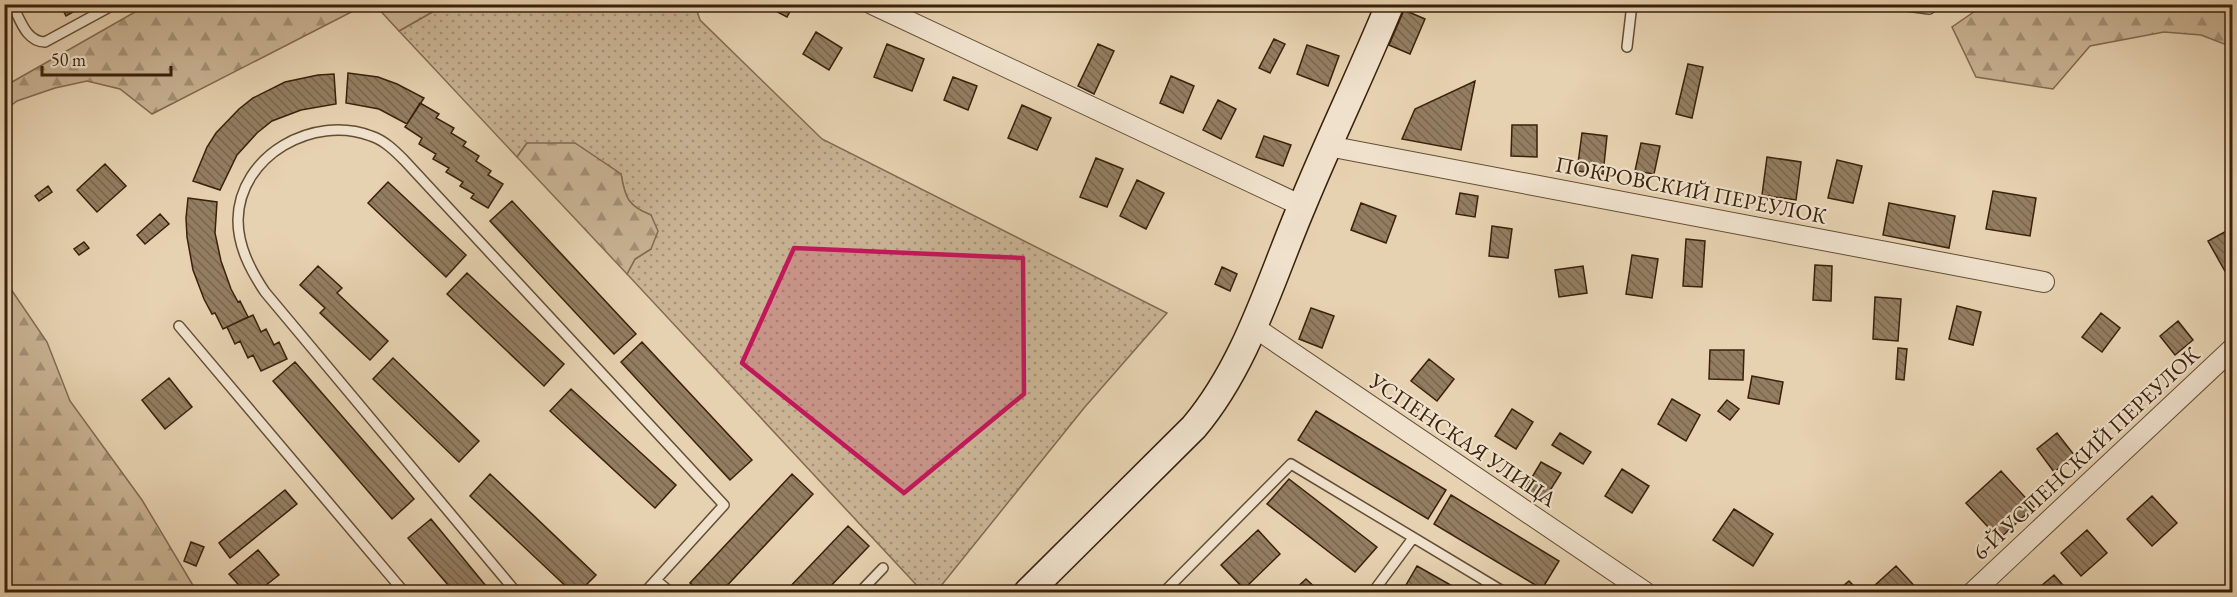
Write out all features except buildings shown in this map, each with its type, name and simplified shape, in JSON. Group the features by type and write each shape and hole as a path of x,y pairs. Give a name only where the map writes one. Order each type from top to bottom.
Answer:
{"street":[{"path":"872,4 1302,206"},
{"path":"1028,592 1194,427 1226,384 1254,327 1302,206 1390,4"},
{"name":"ПОКРОВСКИЙ ПЕРЕУЛОК","path":"1328,146 2044,282"},
{"name":"УСПЕНСКАЯ УЛИЦА","path":"1254,327 1645,592"},
{"name":"6-Й УСПЕНСКИЙ ПЕРЕУЛОК","path":"1973,592 2232,350"}],"lane":[{"path":"12,4 30,38 36,42 45,42 115,4"},
{"path":"1627,47 1632,4"},
{"path":"1892,4 1929,9 1936,4"},
{"path":"516,592 265,292 251,271 242,246 238,220 242,197 253,175 268,155 288,141 317,132 350,130 373,136 389,146 412,168 724,505 645,592"},
{"path":"179,326 404,592"},
{"path":"1164,592 1292,464 1504,592"},
{"path":"1373,592 1413,538"},
{"path":"860,592 883,568"},
{"path":"656,580 670,592"}],"highlighted area":[{"path":"794,248 1023,258 1024,394 904,493 742,363"}],"green space":[{"path":"149,4 365,5 152,114 120,89 87,81 55,88 17,101 5,110 5,86"},
{"path":"375,5 449,5 441,7 399,31"},
{"path":"449,5 695,5 700,20 822,139 1167,313 1084,408 936,592 923,592 627,274 635,259 651,249 651,215 637,208 629,200 621,174 527,143 517,157 399,31 441,7"},
{"path":"1984,5 2232,5 2232,47 2201,35 2164,32 2090,46 2053,89 1976,77 1952,27"},
{"path":"527,143 575,143 621,174 629,200 637,208 651,215 658,231 651,249 635,259 627,274 517,157"},
{"path":"4,279 47,342 70,401 142,500 197,592 5,592"}]}
